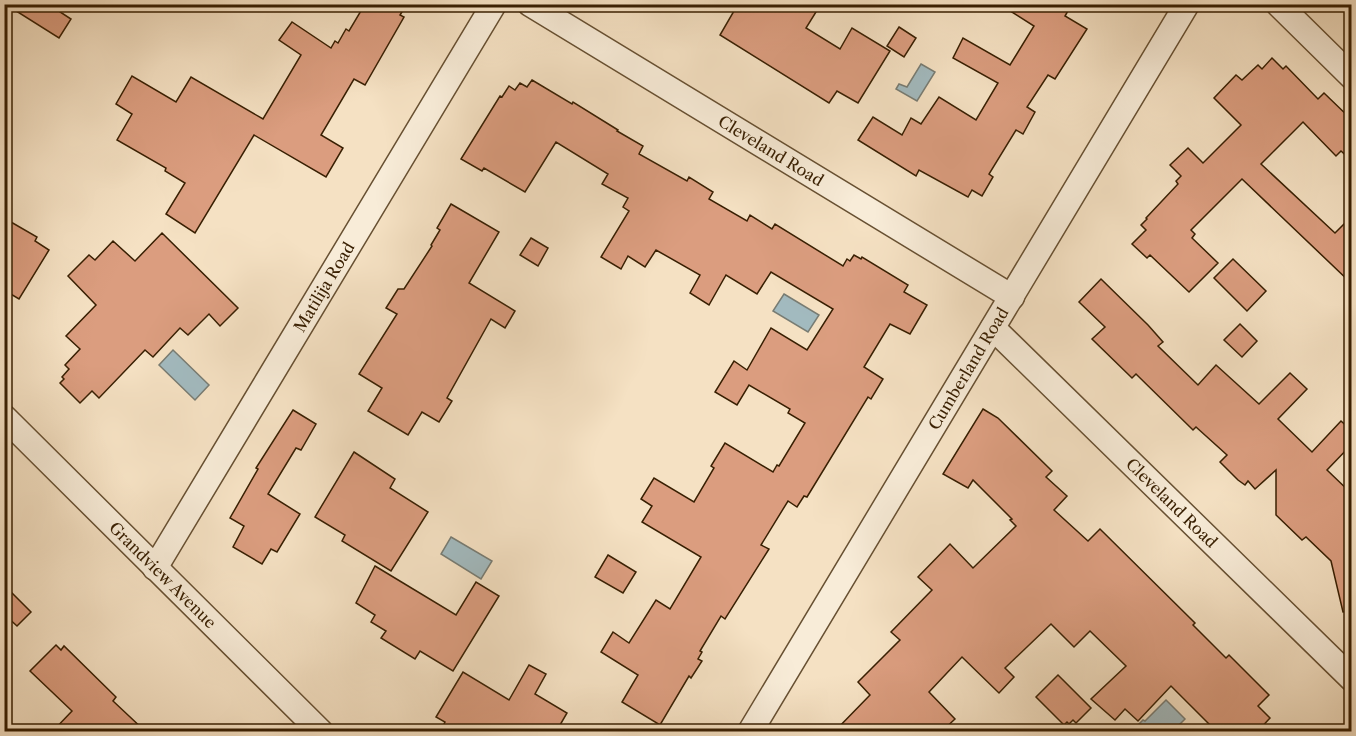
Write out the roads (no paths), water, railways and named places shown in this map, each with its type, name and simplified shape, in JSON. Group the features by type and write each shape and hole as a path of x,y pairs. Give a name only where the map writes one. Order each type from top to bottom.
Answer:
{"street":[{"name":"Matilija Road","path":"155,568 494,4"},
{"name":"Cleveland Road","path":"530,4 1012,297"},
{"name":"Cumberland Road","path":"750,732 1187,4"},
{"path":"1278,4 1352,77"},
{"name":"Cleveland Road","path":"993,328 1352,679"},
{"name":"Grandview Avenue","path":"4,417 321,732"}],"water":[{"path":"921,64 935,72 917,101 896,89 899,84 907,87"},
{"path":"784,294 819,315 808,332 773,311"},
{"path":"173,350 209,385 195,400 159,365"},
{"path":"451,537 492,561 481,579 441,554"},
{"path":"1166,700 1185,719 1173,731 1170,729 1168,732 1133,730 1143,720 1145,721"}]}
